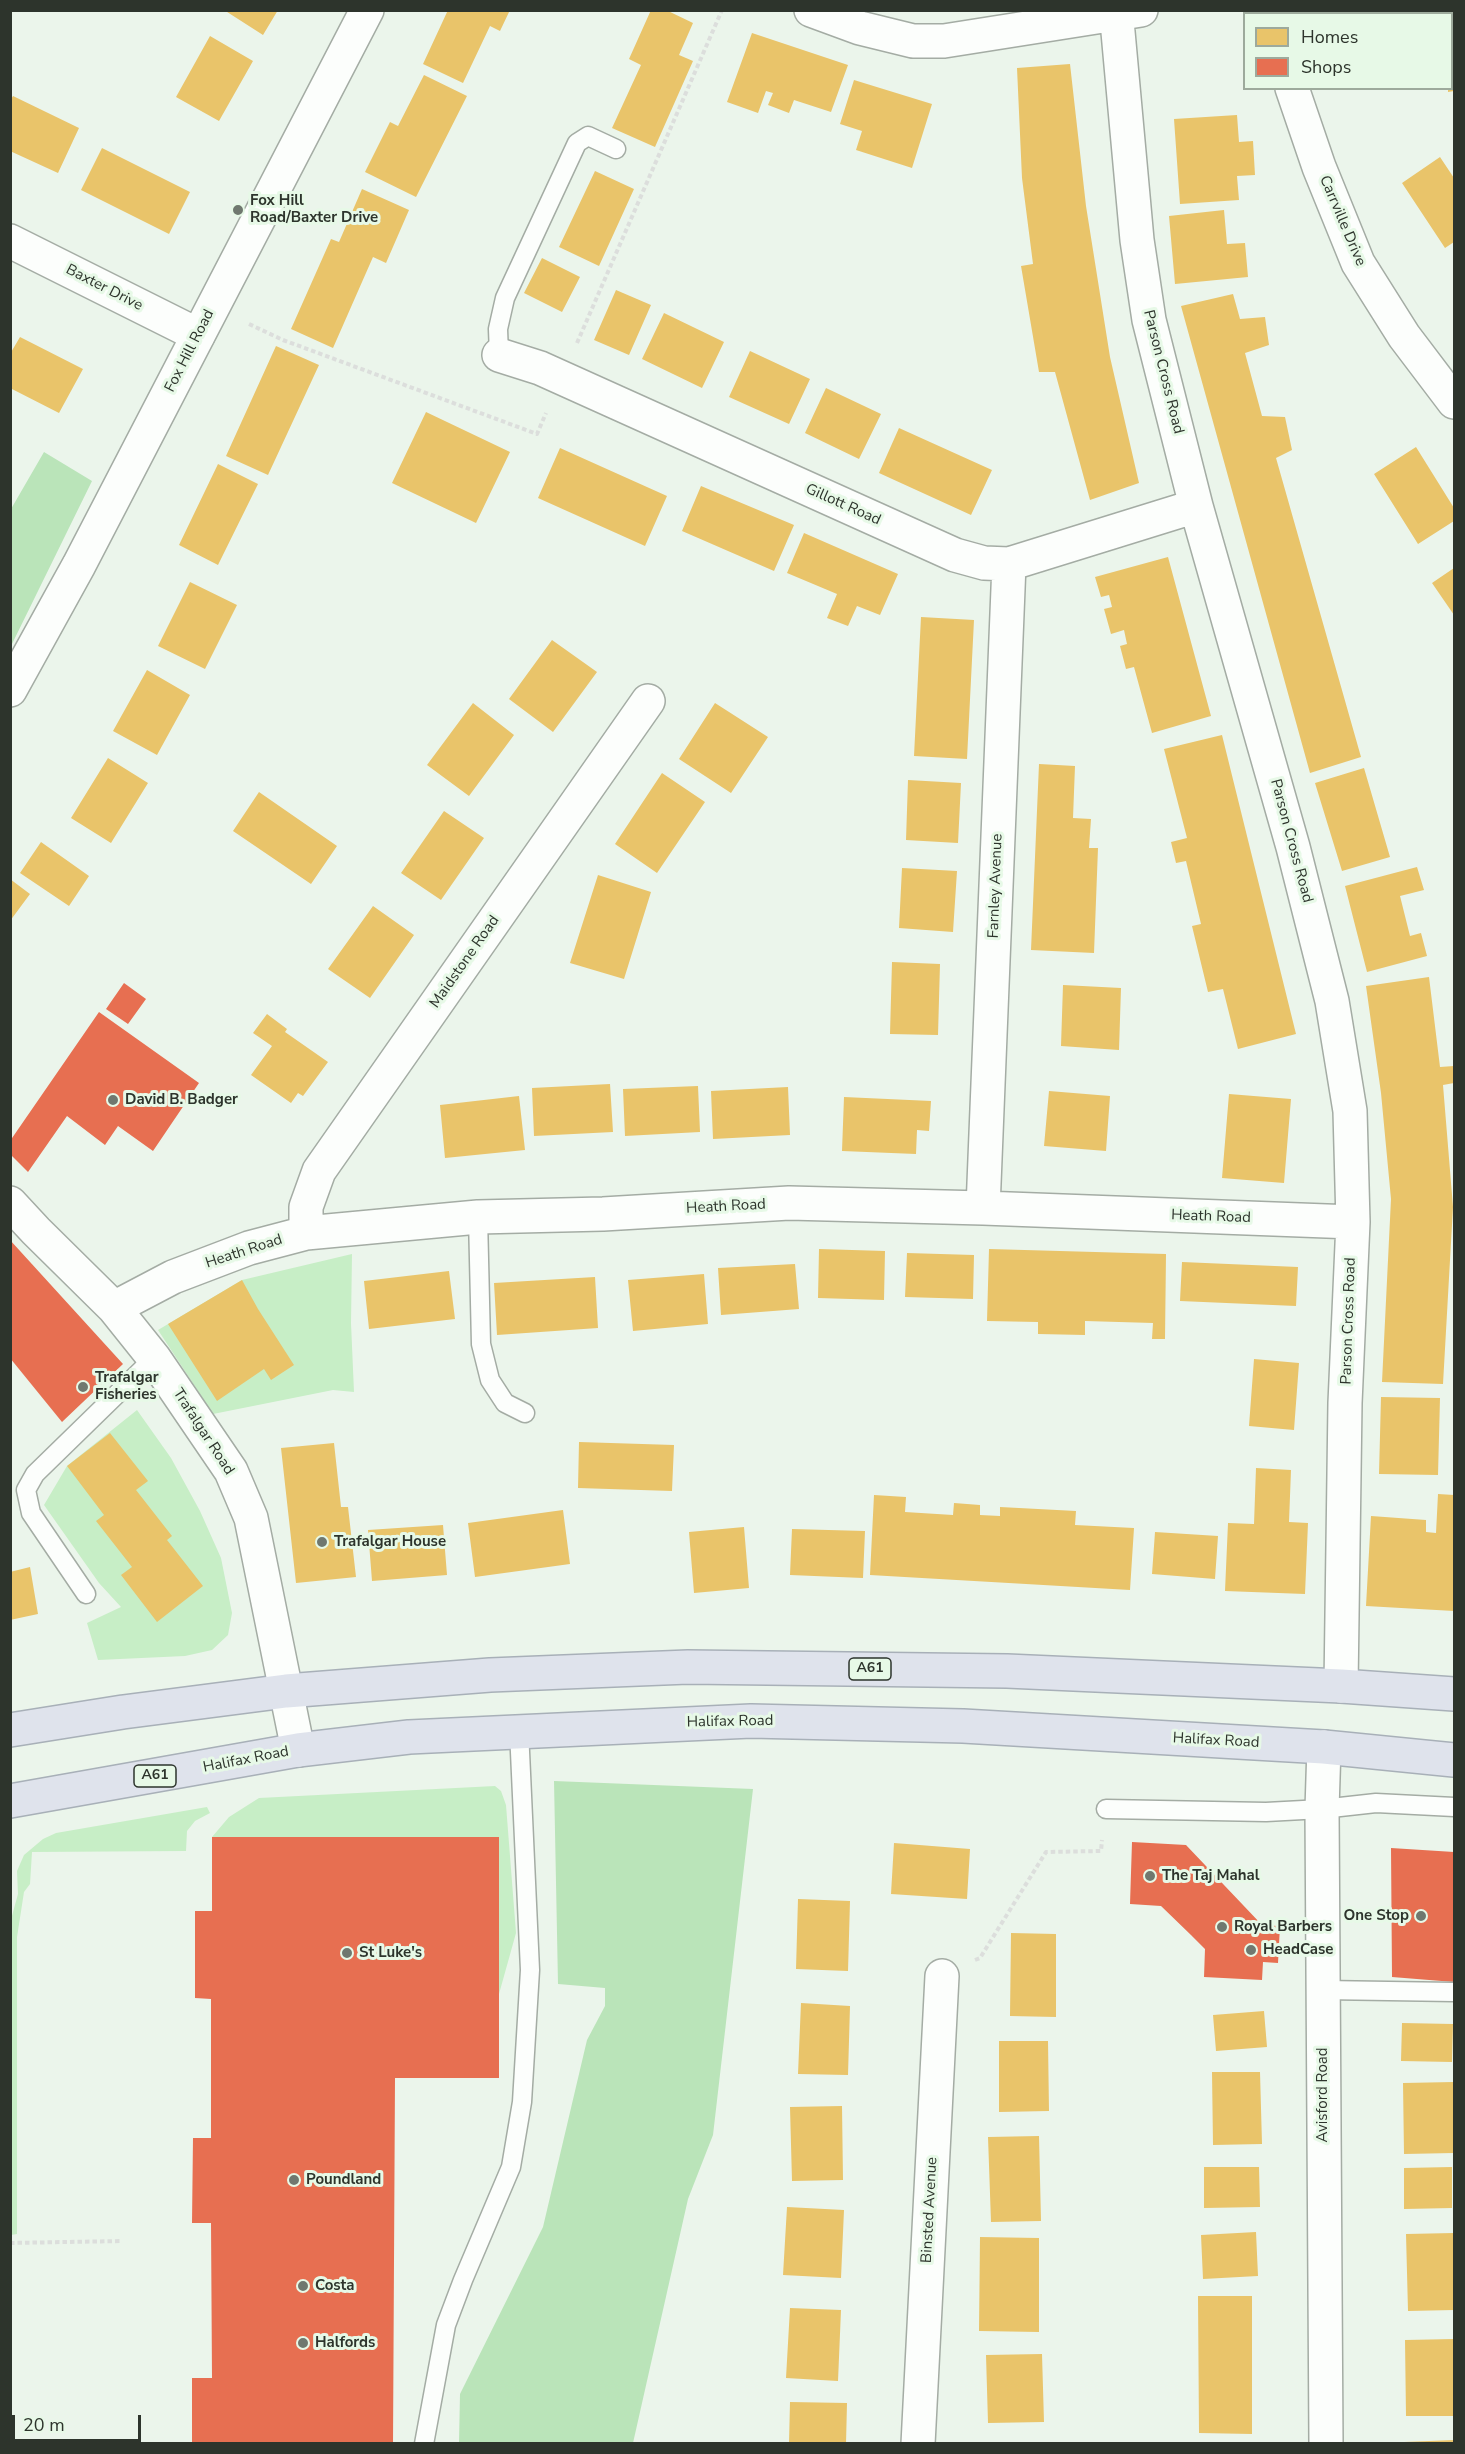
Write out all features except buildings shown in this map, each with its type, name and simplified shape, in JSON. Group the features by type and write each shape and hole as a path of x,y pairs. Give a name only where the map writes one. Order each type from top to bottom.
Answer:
{"highway":[{"name":"A61","path":"10,1730 123,1712 286,1691 490,1675 688,1666 1007,1671 1341,1686 1455,1694"},
{"name":"Halifax Road","path":"10,1801 298,1750 409,1737 751,1720 963,1726 1324,1747 1455,1760"}],"street":[{"name":"Fox Hill Road","path":"10,690 79,565 367,10"},
{"path":"811,10 860,28 913,41 944,41 1125,11"},
{"name":"Parson Cross Road","path":"1125,11 1137,240 1149,320 1196,506 1293,847 1332,1000 1350,1111 1353,1222 1346,1403 1341,1686"},
{"name":"Carrville Drive","path":"1293,90 1319,167 1358,263 1404,336 1455,402"},
{"name":"Baxter Drive","path":"10,241 205,321"},
{"name":"Gillott Road","path":"499,356 540,368 955,555 984,563 1009,564 1196,506"},
{"name":"Farnley Avenue","path":"983,1208 1009,564"},
{"name":"Maidstone Road","path":"306,1233 306,1208 319,1171 648,701"},
{"name":"Trafalgar Road","path":"10,1203 114,1308 154,1358 231,1471 250,1518 298,1750"},
{"name":"Heath Road","path":"114,1308 173,1277 249,1248 306,1233 478,1217 603,1214 789,1203 1353,1222"},
{"name":"Avisford Road","path":"1324,1747 1322,1809 1326,2444"},
{"name":"Binsted Avenue","path":"918,2444 942,1976"}],"lane":[{"path":"499,356 498,329 505,298 577,143 588,136 616,148"},
{"path":"478,1217 481,1344 490,1380 505,1403 525,1413"},
{"path":"86,1594 31,1513 26,1490 35,1474 154,1358"},
{"path":"424,2444 446,2325 511,2167 522,2102 530,1970 519,1730"},
{"path":"1106,1809 1266,1812 1376,1803 1455,1807"},
{"path":"1323,1990 1455,1992"}],"path":[{"path":"205,321 283,340 537,434 722,10"},
{"path":"942,1976 980,1958 1046,1852 1101,1851 1106,1809"},
{"path":"10,2243 122,2241"}],"green space":[{"path":"44,452 92,481 11,646 11,509"},
{"path":"352,1254 351,1323 354,1392 333,1390 213,1414 158,1330 242,1280"},
{"path":"137,1410 171,1458 200,1511 221,1558 232,1613 228,1635 212,1650 185,1656 98,1660 87,1623 121,1607 99,1583 44,1505 67,1466"},
{"path":"554,1781 753,1789 713,2135 688,2199 633,2443 459,2443 460,2394 543,2227 587,2040 605,2006 605,1988 558,1984"},
{"path":"495,1786 501,1791 506,1805 516,1933 499,1994 499,1837 212,1837 229,1817 259,1798"},
{"path":"207,1807 210,1813 195,1821 187,1831 186,1851 32,1852 30,1884 24,1892 17,1937 17,2234 11,2235 10,1923 18,1894 17,1871 24,1855 43,1839 56,1833"}],"place":[{"name":"Fox Hill Road/Baxter Drive","path":"238,210"},
{"name":"David B. Badger","path":"113,1100"},
{"name":"Trafalgar Fisheries","path":"83,1387"},
{"name":"Trafalgar House","path":"322,1542"},
{"name":"The Taj Mahal","path":"1150,1876"},
{"name":"One Stop","path":"1421,1916"},
{"name":"Royal Barbers","path":"1222,1927"},
{"name":"HeadCase","path":"1251,1950"},
{"name":"St Luke's","path":"347,1953"},
{"name":"Poundland","path":"294,2180"},
{"name":"Costa","path":"303,2286"},
{"name":"Halfords","path":"303,2343"}]}
